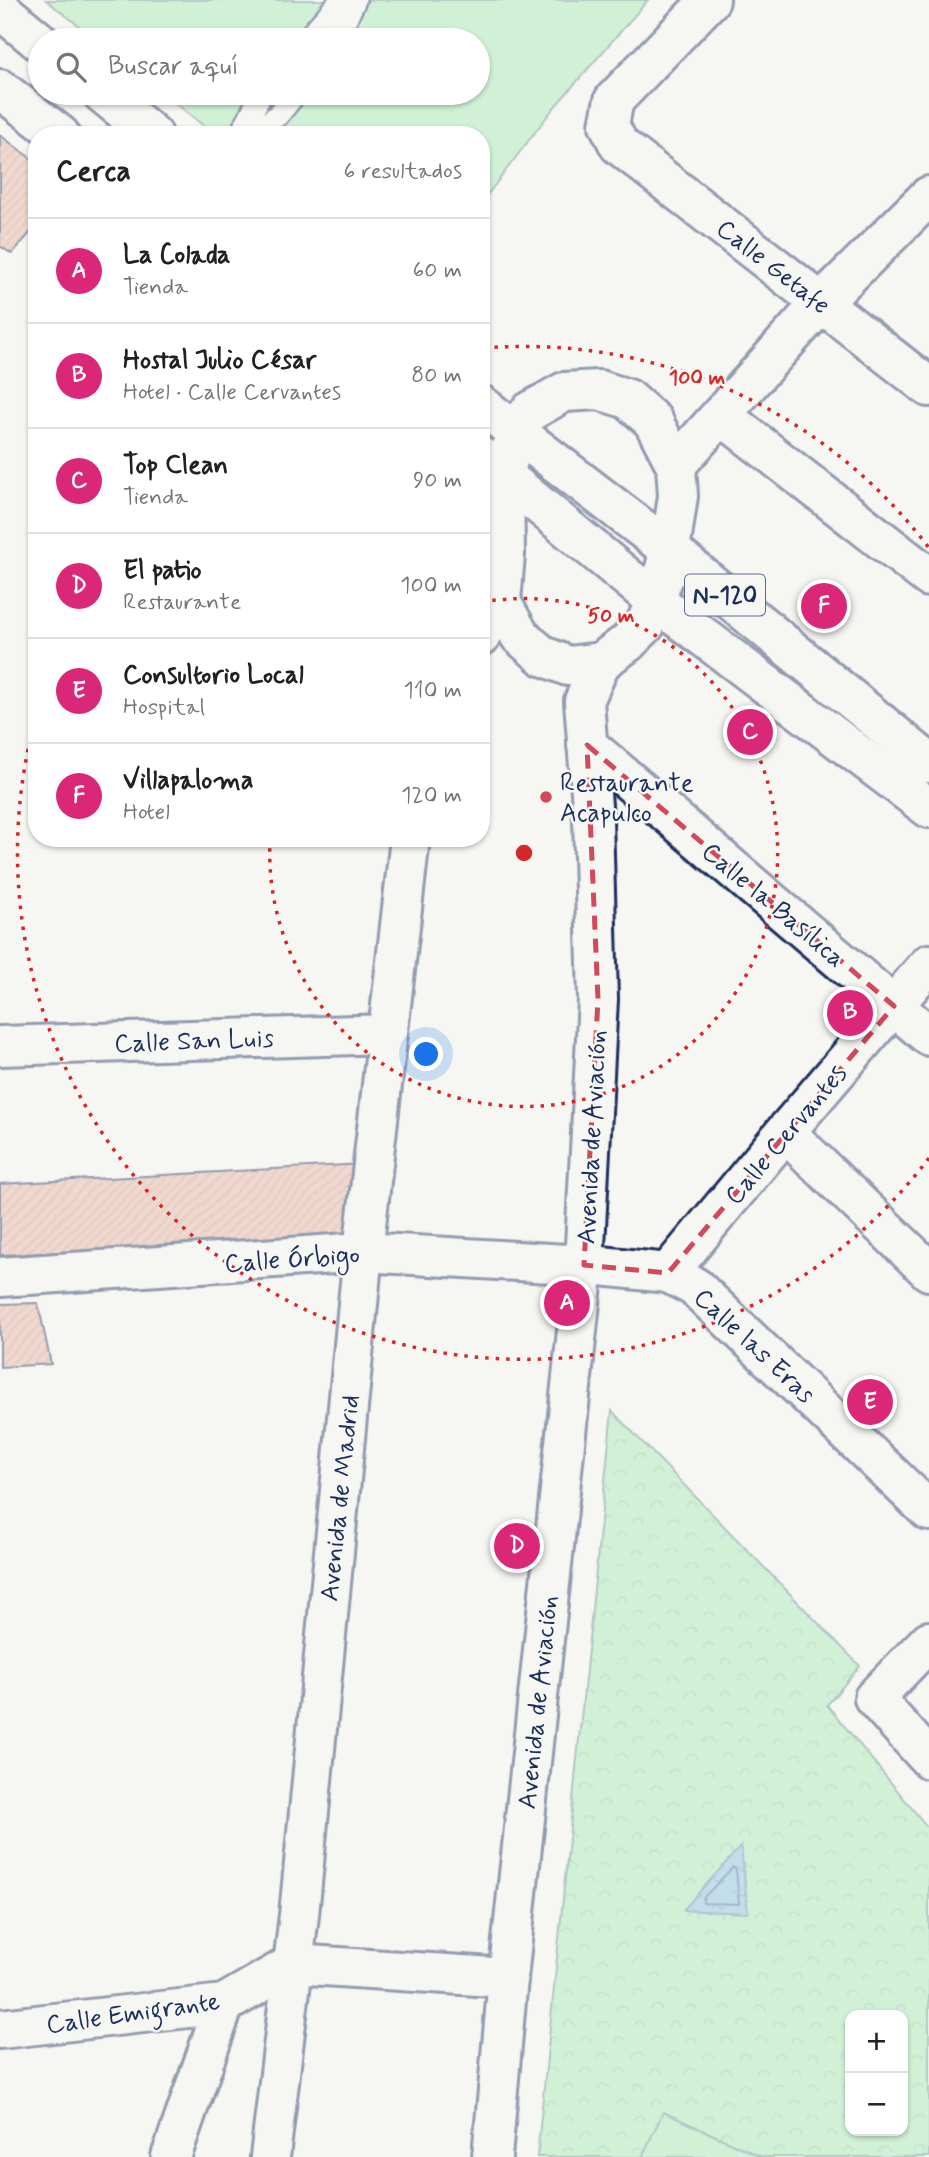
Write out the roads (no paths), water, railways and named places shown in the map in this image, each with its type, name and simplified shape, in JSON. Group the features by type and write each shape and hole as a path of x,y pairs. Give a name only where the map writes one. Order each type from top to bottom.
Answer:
{"main road":[{"name":"Calle Getafe","path":"710,0 614,100 609,125 619,145 929,387"},
{"path":"0,9 28,32"},
{"path":"0,89 48,126"},
{"path":"117,105 142,126"},
{"path":"676,465 821,303 929,196"},
{"name":"N-120","path":"501,602 505,555 493,465 516,434 528,412 564,392 599,390 628,399 653,421 676,465 678,496 670,550 656,601 645,625 601,662"},
{"name":"N-120","path":"490,412 670,550 929,763"},
{"path":"722,415 929,577"},
{"name":"N-120","path":"493,465 656,601 929,808"},
{"path":"490,621 501,602"},
{"path":"501,602 520,636 543,656 568,666 601,662"},
{"name":"Avenida de Aviación","path":"492,2157 508,1978 584,1265 598,999 593,819 584,701 601,662"},
{"name":"Calle la Basílica","path":"587,745 929,1036"},
{"name":"Avenida de Madrid","path":"270,2157 293,1964 363,1252 409,847"},
{"name":"Calle Cervantes","path":"668,1273 929,964"},
{"name":"Calle San Luis","path":"0,1046 388,1034"},
{"path":"785,1132 929,1270"},
{"name":"Calle Órbigo","path":"0,1278 363,1252 584,1265"},
{"name":"Calle las Eras","path":"584,1265 668,1273 695,1287 929,1511"},
{"path":"929,1641 874,1698 929,1759"},
{"path":"293,1964 508,1978"},
{"name":"Calle Emigrante","path":"0,2029 224,2004 293,1964"},
{"path":"171,2157 224,2004"}],"lane":[{"path":"316,28 341,0"},
{"path":"342,28 355,0"},
{"path":"245,126 256,105"},
{"path":"264,126 286,105"}],"water":[{"path":"741,1846 748,1913 683,1910"}],"place":[{"name":"Villapaloma","path":"824,606"},
{"name":"Top Clean","path":"750,732"},
{"name":"Restaurante Acapulco","path":"546,797"},
{"name":"Hostal Julio César","path":"850,1013"},
{"name":"La Colada","path":"567,1303"},
{"name":"Consultorio Local","path":"870,1402"},
{"name":"El patio","path":"517,1546"}]}
